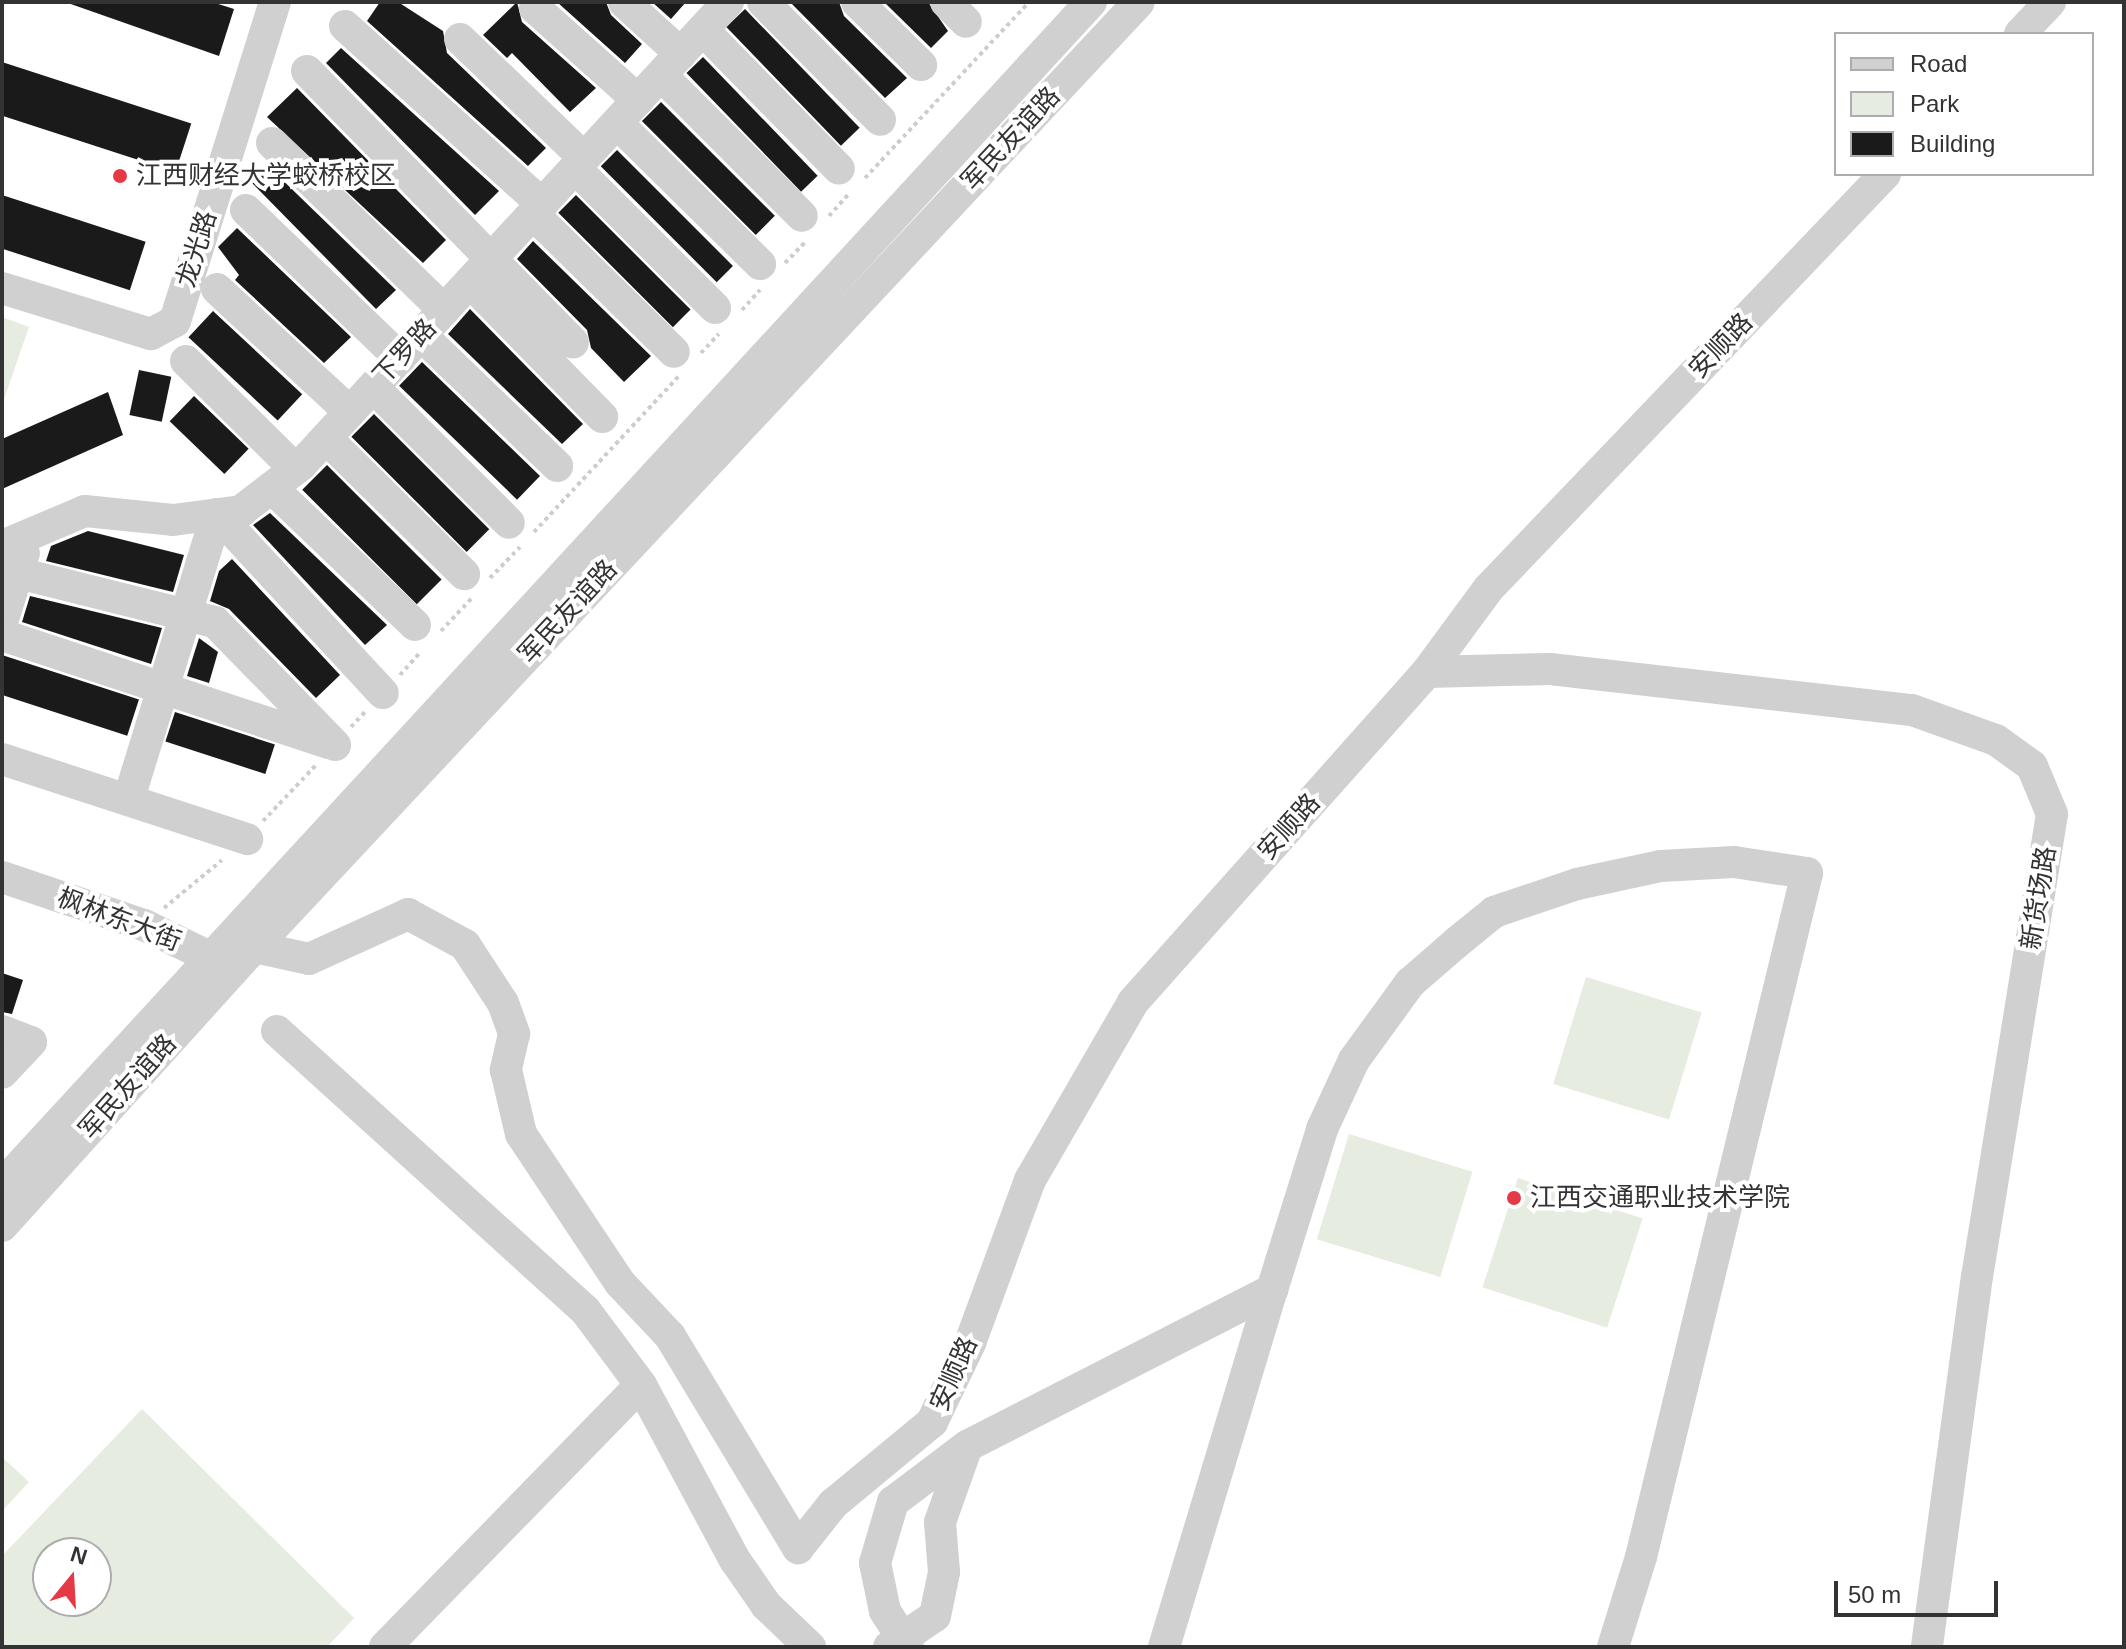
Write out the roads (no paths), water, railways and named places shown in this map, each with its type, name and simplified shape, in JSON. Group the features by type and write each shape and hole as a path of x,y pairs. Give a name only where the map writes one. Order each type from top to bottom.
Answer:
{"street":[{"name":"龙光路","path":"2,288 151,334 175,321 275,2"},
{"path":"624,2 671,65 814,223"},
{"name":"下罗路","path":"10,559 31,531 85,511 173,520 241,511 326,438 728,2"},
{"path":"763,2 880,120"},
{"path":"857,2 921,65"},
{"name":"军民友谊路","path":"2,1226 222,966 1091,2"},
{"name":"军民友谊路","path":"2,1185 222,966 1139,2"},
{"path":"2022,32 2050,2"},
{"path":"535,8 771,270"},
{"path":"345,26 538,209 685,360"},
{"path":"703,30 839,169"},
{"path":"460,39 727,315"},
{"path":"307,71 602,417"},
{"path":"272,143 444,310"},
{"name":"安顺路","path":"222,966 309,959 408,914 465,945 503,1003 514,1034 506,1070 521,1134 620,1283 670,1336 798,1548 833,1504 932,1422 970,1343 1030,1180 1133,1002 1427,672 1489,588 1883,176"},
{"path":"246,210 557,466"},
{"path":"480,271 573,343"},
{"path":"217,289 350,412"},
{"path":"186,361 283,478 426,636"},
{"path":"373,387 509,523"},
{"path":"326,438 464,574"},
{"path":"129,798 217,514 383,693"},
{"path":"2,622 10,559 187,611 215,622 335,745 2,635"},
{"name":"新货场路","path":"1427,672 1550,669 1912,710 1996,740 2032,766 2052,814 1977,1276 1927,1647"},
{"path":"2,759 247,839"},
{"path":"1164,1647 1322,1129 1354,1060 1410,983 1494,912 1577,884 1661,866 1734,862 1807,873 1641,1557 1613,1647"},
{"name":"枫林东大街","path":"2,877 144,925 222,966"},
{"name":"枫林东大街","path":"2,895 131,940 222,966"},
{"path":"2,1031 31,1042 2,1073"},
{"path":"277,1031 585,1310 641,1385 735,1560 766,1605 810,1647"},
{"path":"967,1446 940,1522 944,1572 935,1616 899,1644 885,1611 875,1563 893,1502 967,1446 1272,1290"},
{"path":"385,1647 641,1385"}],"place":[{"name":"江西财经大学蛟桥校区","path":"120,176"},
{"name":"江西交通职业技术学院","path":"1514,1198"}]}
